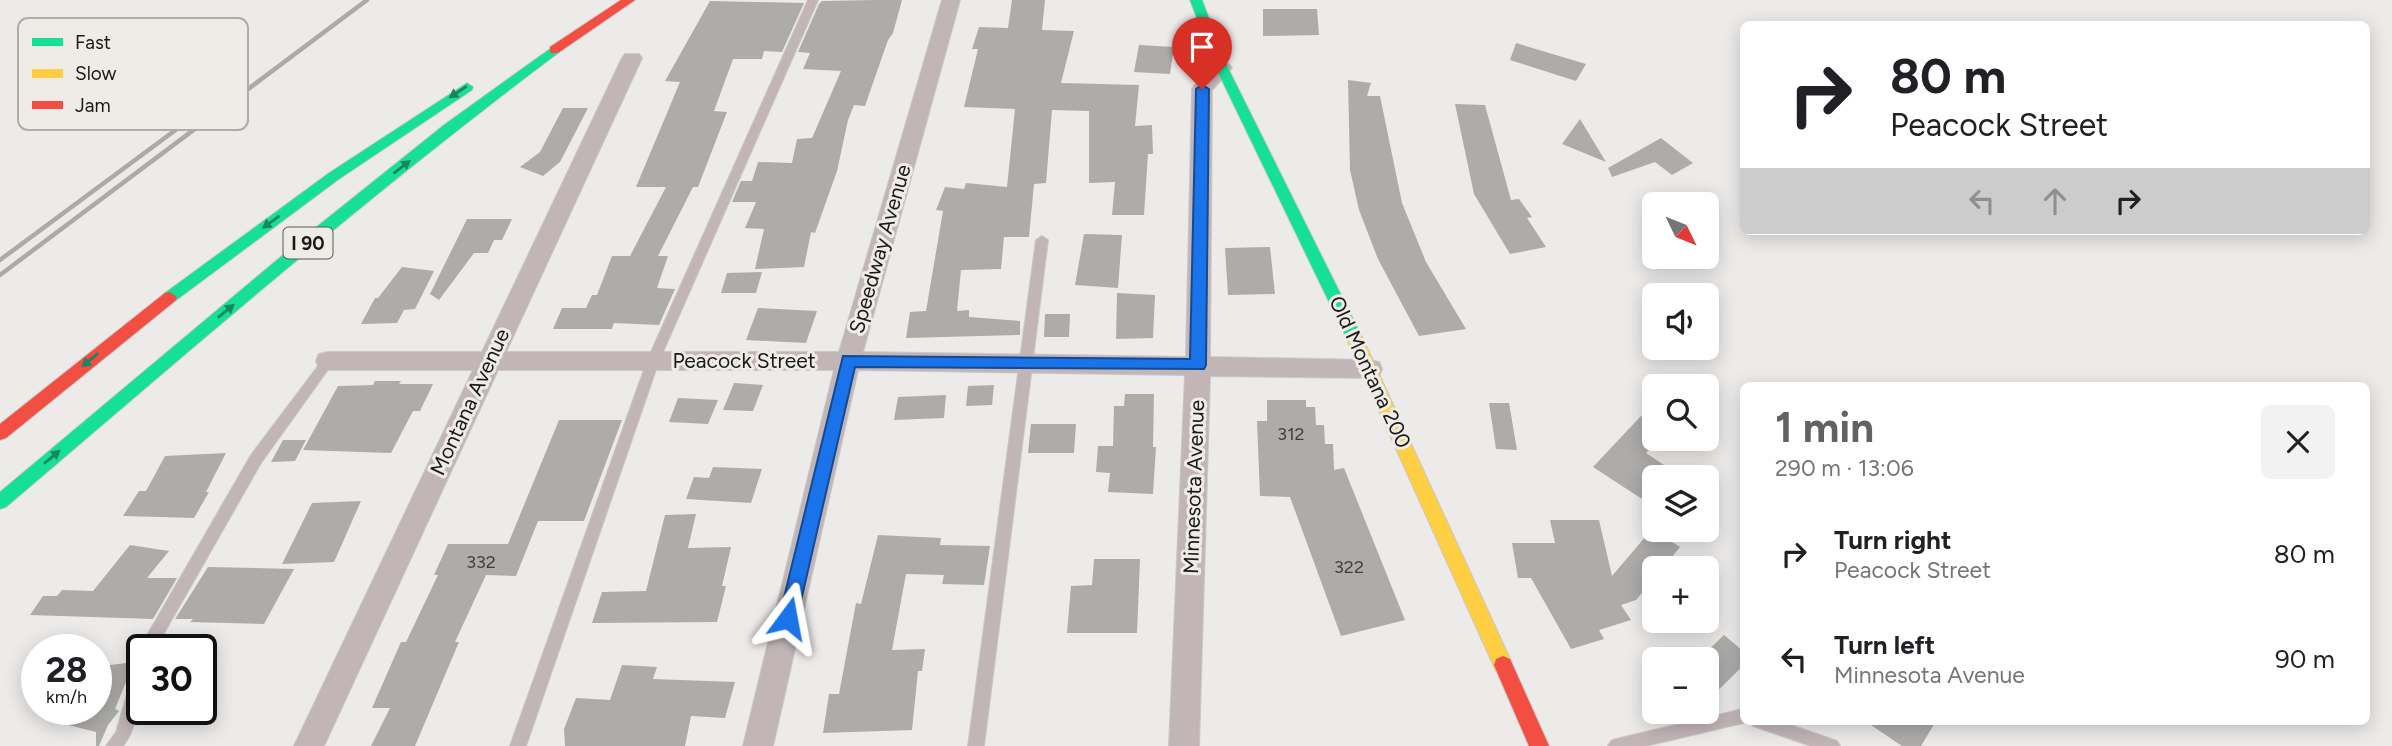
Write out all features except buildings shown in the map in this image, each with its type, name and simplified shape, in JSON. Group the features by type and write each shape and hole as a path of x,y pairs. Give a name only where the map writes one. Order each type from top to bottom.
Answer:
{"main road":[{"name":"Old Montana 200","path":"1196,0 1222,68 1370,369 1539,746"},
{"name":"I 90","path":"0,502 201,331 517,76 635,3"},
{"name":"I 90","path":"0,433 159,305 334,176 481,77"}],"street":[{"name":"Speedway Avenue","path":"758,746 848,360 951,0"},
{"name":"Montana Avenue","path":"309,746 632,58"},
{"name":"Minnesota Avenue","path":"1184,746 1198,365 1202,89 1222,68"},
{"name":"Peacock Street","path":"328,361 848,360 1370,369"}],"lane":[{"path":"518,746 653,361 813,0"},
{"path":"976,746 1042,240"},
{"path":"156,634 256,459 328,361"},
{"path":"1626,745 1740,717"},
{"path":"114,746 122,736 126,722"},
{"path":"1770,725 1832,746"}],"railway":[{"path":"248,89 367,0"},
{"path":"0,260 176,130"},
{"path":"0,275 194,130"}],"traffic: fast":[{"path":"1196,0 1222,68 1353,335"},
{"path":"0,502 319,233 449,128 554,50"},
{"path":"170,297 334,176 467,87"}],"traffic: slow":[{"path":"1353,335 1503,665"}],"traffic: jam":[{"path":"554,50 629,0"},
{"path":"0,433 170,297"},
{"path":"1503,665 1539,746"}],"route":[{"path":"788,618 848,360 1198,365 1202,89"}]}
